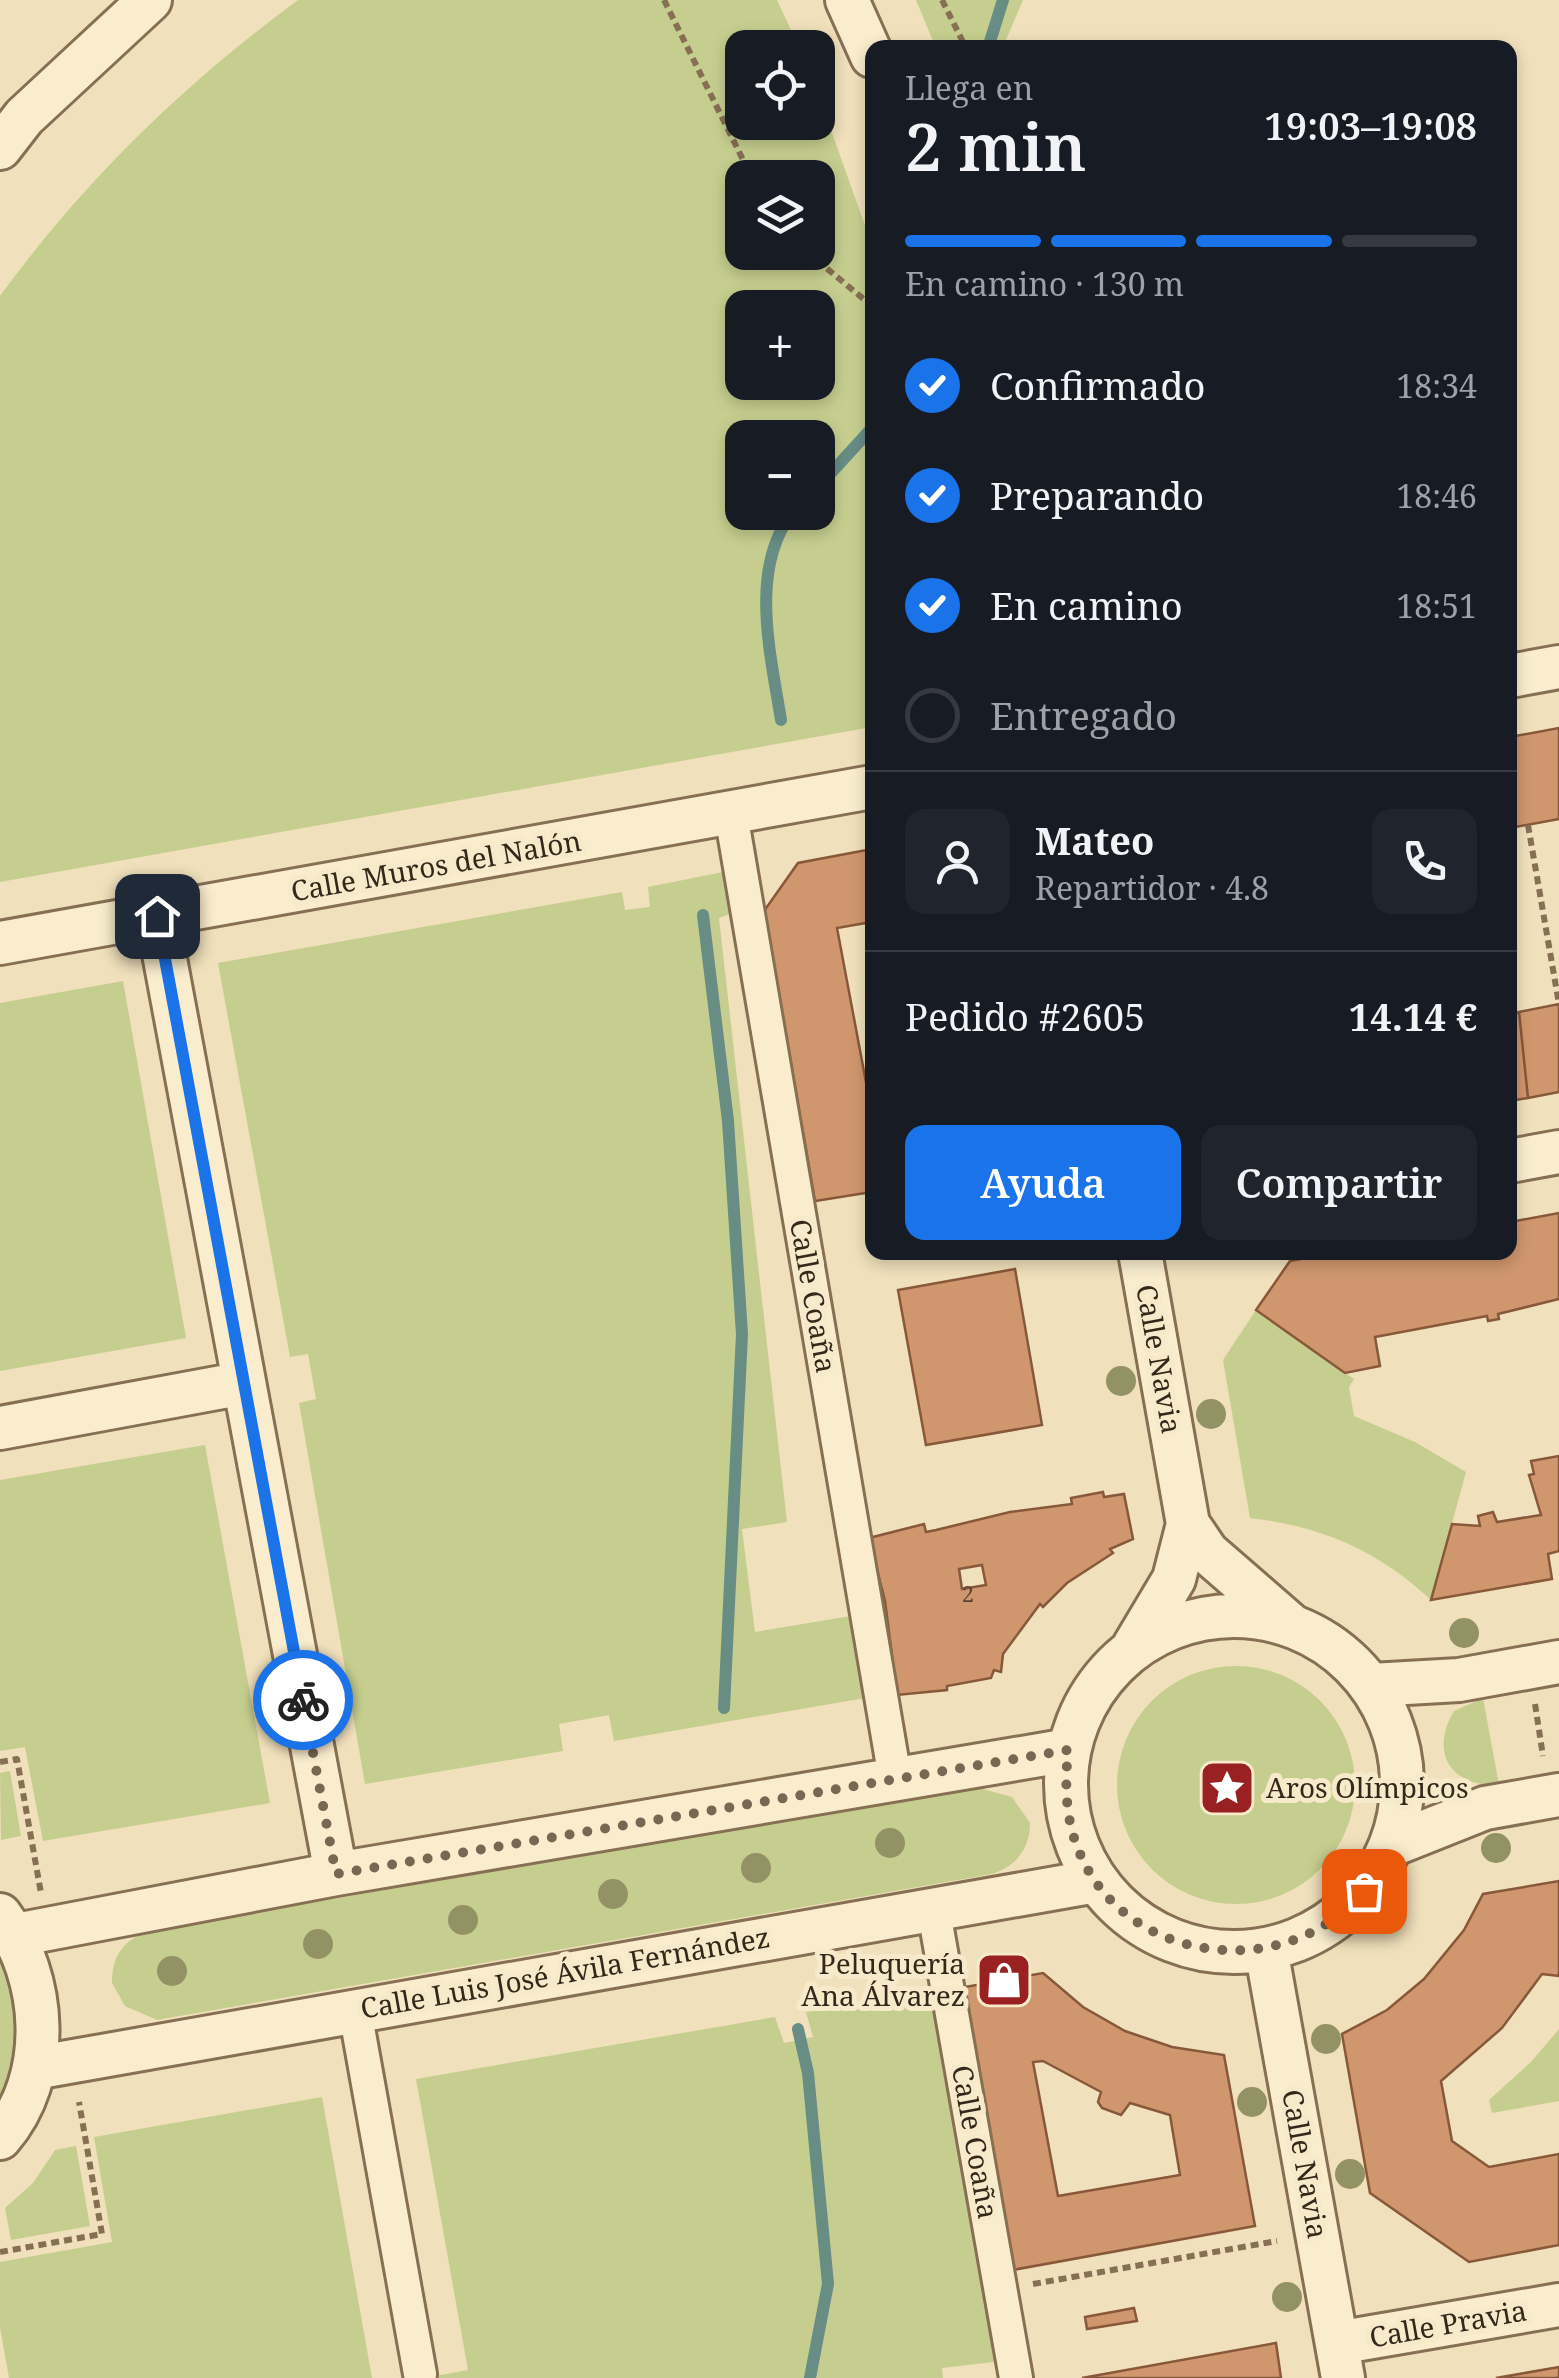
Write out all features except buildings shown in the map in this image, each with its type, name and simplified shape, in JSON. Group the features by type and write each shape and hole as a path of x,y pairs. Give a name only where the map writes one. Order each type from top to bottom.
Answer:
{"street":[{"path":"0,148 24,118 150,0"},
{"path":"847,0 865,40"},
{"path":"1517,675 1559,667"},
{"name":"Calle Muros del Nalón","path":"0,944 865,788"},
{"name":"Calle Coaña","path":"731,814 895,1778"},
{"path":"157,916 336,1874"},
{"path":"1517,1159 1559,1152"},
{"name":"Calle Navia","path":"1134,1646 1174,1579 1188,1524 1141,1260"},
{"path":"0,1428 244,1384"},
{"name":"Calle Navia","path":"1188,1524 1218,1562 1294,1626"},
{"path":"1236,1616 1294,1626 1330,1646 1371,1685 1393,1724 1402,1766 1402,1806 1392,1845 1377,1875 1351,1907 1313,1934 1266,1950 1220,1953 1176,1943 1136,1922 1096,1881 1079,1851 1068,1815 1068,1750 1082,1713 1103,1678 1134,1646 1181,1622 1236,1616"},
{"path":"1371,1685 1459,1680 1544,1664"},
{"path":"0,2138 53,2064 21,1926 1068,1750"},
{"path":"1392,1845 1485,1808 1554,1796"},
{"name":"Calle Luis José Ávila Fernández","path":"53,2064 933,1906 1096,1881"},
{"name":"Calle Coaña","path":"933,1906 1016,2378"},
{"name":"Calle Navia","path":"1266,1950 1340,2361"},
{"path":"355,2010 420,2374"},
{"name":"Calle Pravia","path":"1340,2361 1559,2305"}],"path":[{"path":"664,0 743,160"},
{"path":"942,0 962,40"},
{"path":"829,270 865,300"},
{"path":"1528,825 1559,1004"},
{"path":"1544,1664 1554,1796"},
{"path":"0,1762 18,1759 21,1926"},
{"path":"0,2252 102,2234 53,2064"},
{"path":"1015,2287 1318,2234"}],"green space":[{"path":"298,0 777,0 791,30 725,30 725,140 834,140 865,225 865,728 0,882 0,296 101,174 176,100"},
{"path":"916,0 1023,0 1006,40 933,40"},
{"path":"723,872 730,914 719,918 787,1522 742,1529 755,1632 851,1616 865,1698 614,1741 609,1715 559,1724 563,1751 365,1784 299,1403 316,1399 308,1354 290,1357 218,963 622,892 625,910 650,907 648,887"},
{"path":"123,981 186,1338 0,1371 0,1003"},
{"path":"1256,1310 1354,1379 1349,1387 1354,1416 1415,1442 1466,1472 1431,1600 1391,1568 1348,1544 1301,1527 1250,1518 1223,1360"},
{"path":"205,1445 270,1803 43,1841 25,1747 0,1751 0,1480"},
{"path":"1236,1666 1282,1675 1320,1701 1346,1739 1355,1785 1346,1831 1320,1869 1282,1895 1236,1904 1190,1895 1152,1869 1126,1831 1117,1785 1126,1739 1152,1701 1190,1675"},
{"path":"1483,1698 1499,1785 1482,1784 1457,1774 1445,1753 1447,1726 1454,1711"},
{"path":"10,1771 21,1836 1,1840 0,1773"},
{"path":"975,1787 1012,1797 1030,1823 1020,1855 992,1874 157,2020 125,2006 112,1983 121,1950 149,1931"},
{"path":"0,1951 16,2006 18,2045 9,2082 0,2099"},
{"path":"937,1991 1002,2361 942,2368 943,2378 424,2378 468,2370 416,2079 775,2017 784,2043 813,2037 806,2012"},
{"path":"1559,2029 1559,2101 1492,2113 1489,2100 1531,2062"},
{"path":"322,2097 372,2378 9,2378 0,2328 0,2262 112,2242 94,2137"},
{"path":"76,2146 90,2226 11,2240 5,2208 33,2183 55,2150"}],"waterway":[{"path":"990,40 1003,0"},
{"path":"835,468 865,436"},
{"path":"781,720 766,613 771,559 782,530"},
{"path":"703,915 728,1121 742,1334 724,1708"},
{"path":"798,2029 808,2073 828,2284 810,2378"}],"way so far":[{"path":"303,1700 336,1874 1068,1750 1068,1815 1079,1851 1096,1881 1136,1922 1176,1943 1220,1953 1260,1952 1313,1934 1351,1907 1364,1891"}],"place":[{"name":"Aros Olímpicos","path":"1227,1788"},
{"name":"Peluquería Ana Álvarez","path":"1004,1980"}],"route":[{"path":"157,916 303,1700"}]}
